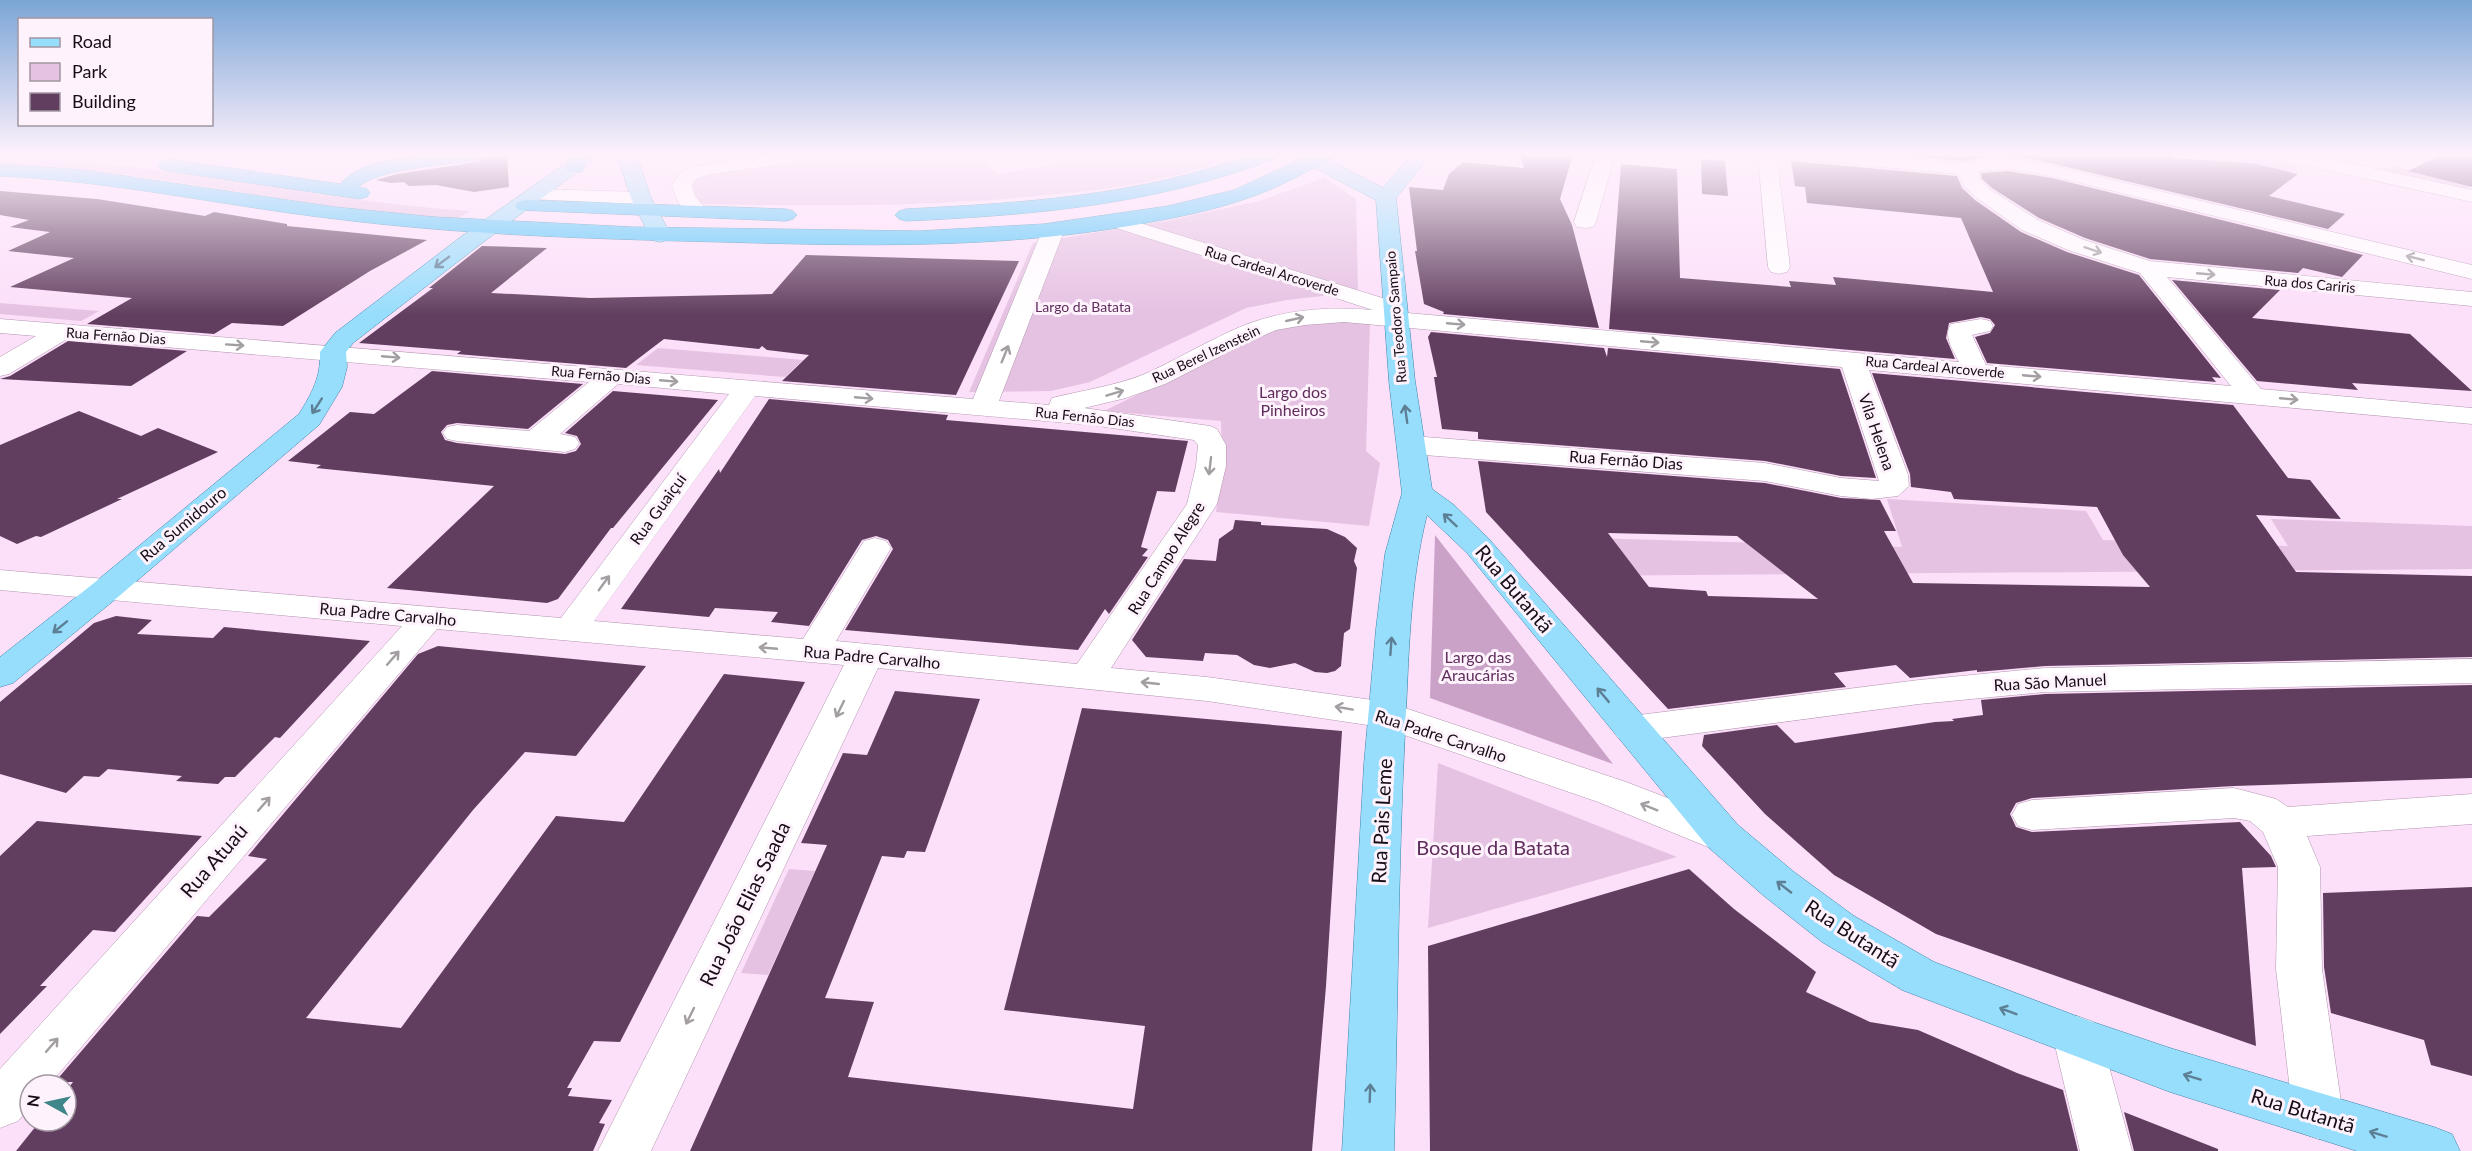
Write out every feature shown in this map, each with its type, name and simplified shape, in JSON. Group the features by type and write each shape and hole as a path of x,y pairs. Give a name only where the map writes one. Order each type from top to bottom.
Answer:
{"highway":[{"path":"302,208 331,212 490,216 660,235 846,238 931,237 1053,231 1180,208"},
{"path":"670,208 698,212 802,215"},
{"path":"884,216 1018,208"}],"main road":[{"path":"333,352 344,338 367,318 490,216 510,208"},
{"path":"647,208 660,235"},
{"name":"Rua Teodoro Sampaio","path":"1387,208 1402,381 1417,493"},
{"name":"Rua Sumidouro","path":"0,675 106,590 309,419 329,387 334,367 333,352"},
{"name":"Rua Pais Leme","path":"1368,1151 1387,715 1399,566 1417,493"},
{"name":"Rua Butantã","path":"1417,493 1443,512 1478,546 1723,836 1779,884 1838,929 1918,976 2077,1037 2170,1070 2434,1151"}],"street":[{"path":"694,208 698,212"},
{"path":"1585,222 1589,208"},
{"path":"1773,208 1779,267"},
{"name":"Rua dos Cariris","path":"2004,208 2030,225 2076,245 2148,268 2472,299"},
{"path":"2207,208 2472,272"},
{"name":"Rua Cardeal Arcoverde","path":"1114,221 1397,315 1852,360 2472,416"},
{"path":"982,408 993,386 1053,231"},
{"path":"2148,268 2252,395"},
{"name":"Rua Berel Izenstein","path":"1016,411 1103,396 1134,387 1166,375 1242,334 1269,325 1306,316 1397,315"},
{"name":"Rua Fernão Dias","path":"0,326 1092,417 1200,432"},
{"path":"1975,370 1959,334 1960,329 1981,326"},
{"path":"0,368 61,332"},
{"name":"Vila Helena","path":"1839,487 1887,490 1893,486 1893,475 1852,360"},
{"path":"536,440 612,376"},
{"name":"Rua Guaiçuí","path":"570,630 747,388"},
{"name":"Rua Campo Alegre","path":"1087,677 1202,504 1211,466 1212,445 1207,435 1200,432"},
{"path":"457,433 565,443"},
{"name":"Rua Fernão Dias","path":"1411,445 1766,472 1800,477 1839,487"},
{"path":"812,652 875,549"},
{"name":"Rua Padre Carvalho","path":"0,580 1087,677 1207,689 1387,715 1612,792 1723,836"},
{"name":"Rua Atuaú","path":"0,1105 428,618"},
{"name":"Rua João Elias Saada","path":"624,1151 866,656"},
{"name":"Rua São Manuel","path":"1631,729 1919,692 2045,680 2472,671"},
{"path":"2032,815 2123,812 2180,805 2234,803 2262,809 2280,823 2299,867 2300,969 2318,1116"},
{"path":"2280,823 2472,809"},
{"path":"2077,1037 2106,1151"}],"green space":[{"path":"341,208 431,208 470,211 456,220"},
{"name":"Largo da Batata","path":"1227,208 1356,208 1358,292 1287,300 1246,308 1090,382 1051,391 969,392 1033,243 1165,221"},
{"path":"0,303 99,311 81,321 0,314"},
{"name":"Largo dos Pinheiros","path":"1370,321 1366,451 1380,463 1369,526 1216,512 1222,462 1221,421 1104,411 1268,331 1305,322"},
{"path":"658,348 803,360 785,377 636,365"},
{"path":"1887,499 2086,511 2103,540 2288,546 2271,519 2472,526 2472,569 1562,576 1588,538 1902,547"},
{"name":"Largo das Araucárias","path":"1435,535 1613,764 1430,698"},
{"name":"Bosque da Batata","path":"1438,763 1677,857 1428,928"},
{"path":"789,869 815,871 768,975 741,973"}],"building":[{"path":"0,208 152,208 205,216 214,212 287,224 287,226 427,240 370,271 283,326 232,323 214,334 87,324 132,298 10,287 74,258 8,251 50,232 10,227 29,220 0,215"},
{"path":"1412,208 1564,208 1572,225 1599,328 1443,314 1444,312 1424,304 1415,251 1417,251"},
{"path":"1618,208 1678,208 1680,278 1791,287 1789,281 1836,285 1833,277 1993,292 1961,218 1855,208 1986,208 2021,232 2067,252 2139,275 2221,378 2212,377 2216,382 1987,363 1975,337 1990,333 1995,325 1990,319 1981,317 1949,323 1946,338 1955,359 1609,329"},
{"path":"2023,208 2172,208 2363,255 2342,277 2303,268 2298,273 2150,259 2085,238 2039,218"},
{"path":"2238,208 2318,208 2345,214 2328,229"},
{"path":"482,246 547,248 491,293 590,298 772,294 806,255 1019,261 956,395 782,381 809,355 767,350 762,346 759,349 664,339 626,368 457,354 461,351 359,343 433,288 429,288"},
{"path":"2172,280 2280,290 2252,318 2410,334 2472,391 2352,383 2358,390 2257,381"},
{"path":"1431,332 1604,348 1607,357 1608,348 1840,369 1876,478 1841,476 1765,461 1478,439 1478,432 1442,429 1434,377 1437,377 1428,337"},
{"path":"68,341 187,351 131,386 0,379 10,376"},
{"path":"432,371 583,384 528,429 457,423 447,425 441,432 445,440 457,443 565,454 576,451 581,444 577,436 565,433 613,391 718,400 611,528 558,599 547,603 387,588 494,486 316,468 321,465 288,461 350,412 374,414"},
{"path":"1872,373 2233,405 2288,478 2310,480 2341,519 2256,515 2296,572 2472,576 2472,657 2045,666 1977,672 1977,670 1910,678 1896,665 1834,673 1846,687 1668,709 1486,512 1478,461 1765,483 1841,498 1880,500 1896,531 1884,531 1913,583 2150,587 2123,555 2097,507 1954,499 1951,492 1911,487 1910,474","holes":["1608,533 1737,536 1818,599 1708,596 1706,591 1649,587"]},
{"path":"769,399 948,415 946,420 1188,441 1175,492 1157,491 1141,547 1148,549 1142,556 1148,557 1109,614 1105,609 1078,650 845,630 893,549 888,540 876,536 862,540 809,626 771,622 778,612 715,608 709,617 621,609 719,469 720,473"},
{"path":"79,411 141,436 158,428 218,452 41,537 36,536 17,544 0,536 0,445"},
{"path":"1235,520 1261,522 1261,525 1327,529 1345,537 1357,548 1354,561 1357,568 1350,629 1344,633 1341,666 1335,671 1315,672 1295,663 1270,668 1254,665 1237,655 1205,653 1203,661 1146,657 1132,640 1184,559 1216,561 1219,539 1233,529"},
{"path":"116,616 152,620 137,634 213,638 224,627 370,641 280,738 275,737 235,777 225,777 218,784 176,781 182,776 108,769 99,777 84,776 66,793 0,774 0,702 94,623"},
{"path":"438,646 646,666 576,756 525,752 473,810 306,1018 401,1028 556,816 624,822 724,674 805,682 620,1042 594,1041 567,1088 572,1088 568,1096 612,1100 599,1123 605,1124 593,1151 16,1151 30,1133 78,1133 78,1073 63,1073 197,916 209,917 267,859 248,856 418,654"},
{"path":"2472,685 2472,778 2234,786 2032,798 2016,803 2010,814 2016,827 2032,832 2240,822 2271,856 2276,867 2242,868 2256,1046 1936,934 1834,875 1765,814 1702,746 1704,735 1777,725 1795,743 1954,721 1952,719 1983,715 1981,700 2045,694"},
{"path":"895,691 980,699 925,852 907,851 904,858 882,856 825,998 874,1002 848,1077 1133,1109 1145,1026 1004,1010 1082,708 1342,731 1326,986 1312,1151 690,1151 827,845 801,843 843,753 867,755"},
{"path":"37,821 202,836 115,932 93,930 40,986 47,986 0,1034 0,856"},
{"path":"1689,869 1734,909 1816,972 1806,992 1870,1022 1918,1030 2017,1073 2063,1090 2078,1151 1430,1151 1428,946"},
{"path":"2472,887 2472,1076 2431,1065 2424,1040 2331,1013 2324,967 2323,893"},
{"path":"2124,1112 2218,1149 2218,1151 2134,1151"}]}
